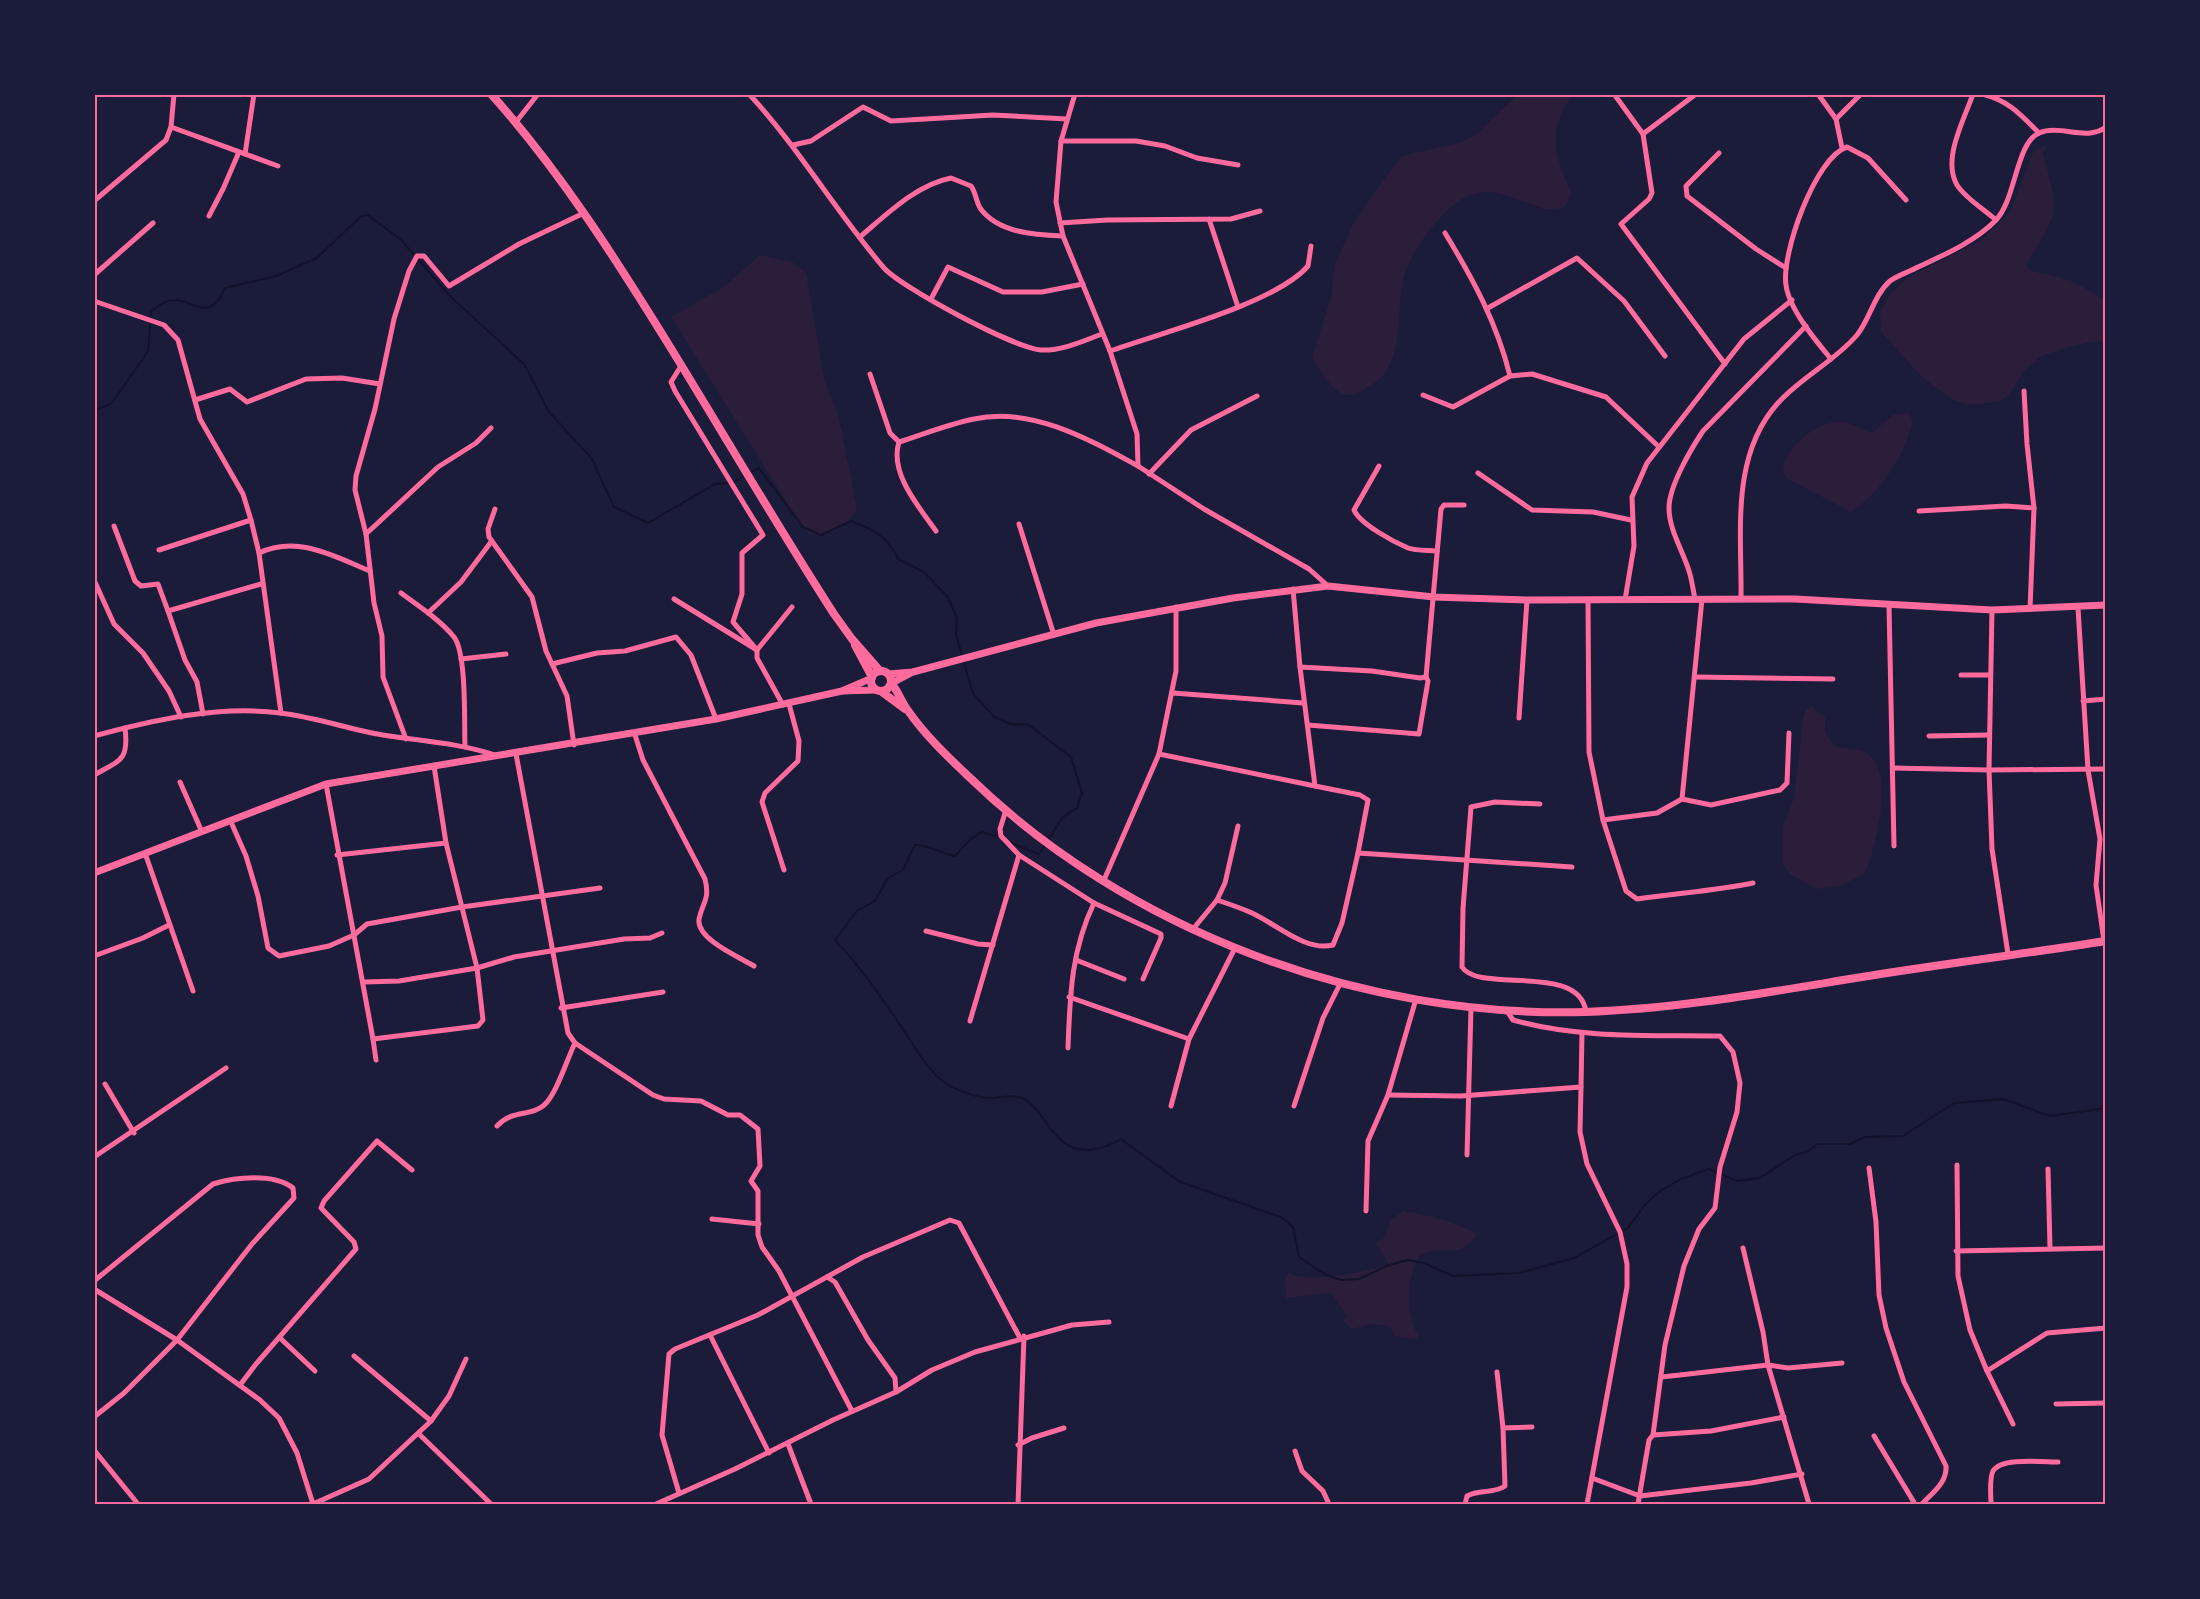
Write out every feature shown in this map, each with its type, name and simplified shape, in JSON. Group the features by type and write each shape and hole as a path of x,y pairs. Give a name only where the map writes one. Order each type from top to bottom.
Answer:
{"highway":[{"path":"491,94 516,122 584,213 807,572 852,639 879,691 908,711"},
{"path":"852,639 888,678 908,711 948,756 1006,810 1104,880 1193,929 1235,948 1340,984 1471,1008 1586,1012 1720,1000 2008,954 2105,941"},
{"path":"872,677 888,678"},
{"path":"879,691 888,678"}],"main road":[{"path":"888,678 1054,635 1176,608 1293,589 1328,586 1434,597 1527,600 1741,598 1992,610 2106,605"},
{"path":"94,873 326,784 635,735 842,691 872,677"},
{"path":"842,691 879,691"}],"street":[{"path":"94,201 166,140 171,127 174,94"},
{"path":"246,154 254,94"},
{"path":"516,122 538,94"},
{"path":"749,94 793,145 885,269 932,299 1011,340 1038,350 1070,346 1102,334"},
{"path":"1075,94 1061,141 1055,183 1060,224 1110,351 1137,434 1138,466"},
{"path":"1614,94 1643,134 1652,193 1649,199 1621,224 1725,364"},
{"path":"1643,134 1696,94"},
{"path":"1818,94 1836,119 1842,148"},
{"path":"1836,119 1861,94"},
{"path":"1973,94 1952,158 1952,172 1962,192 1996,220"},
{"path":"1982,94 1998,98 2010,105 2039,133"},
{"path":"793,145 811,141 863,107 891,121 993,115 1067,119"},
{"path":"171,127 278,166"},
{"path":"1741,598 1742,491 1748,455 1778,403 1831,360 1858,334 1891,280 1968,241 1996,220 2008,203 2017,167 2025,149 2039,133 2053,131 2091,134 2106,128"},
{"path":"1061,141 1136,141 1165,146 1197,158 1238,165"},
{"path":"1831,360 1806,326 1786,287 1786,268 1798,222 1811,187 1827,162 1842,148 1853,148 1868,158 1906,200"},
{"path":"208,216 239,152"},
{"path":"1719,153 1686,186 1687,196 1756,249 1786,268"},
{"path":"861,236 898,204 927,187 951,178 971,186 978,204 991,219 1019,231 1063,236"},
{"path":"1060,224 1107,220 1241,218 1260,211"},
{"path":"406,739 384,677 382,636 366,534 356,490 356,476 399,301 417,256 424,256 449,286 519,244 584,213"},
{"path":"1209,219 1238,307"},
{"path":"94,275 153,223"},
{"path":"1445,233 1488,308 1500,338 1510,376"},
{"path":"1110,351 1238,307 1303,272 1308,266 1311,246"},
{"path":"1488,308 1577,258 1624,301 1665,356"},
{"path":"932,299 948,267 1003,292 1042,292 1083,284"},
{"path":"1625,600 1634,546 1631,520 1632,497 1647,463 1658,446 1756,327 1792,300"},
{"path":"94,301 164,325 178,340 200,419 210,441 243,494 251,520 259,553 261,584 281,713"},
{"path":"1682,799 1695,677 1699,599 1672,525 1669,508 1672,495 1703,430 1806,326"},
{"path":"681,366 671,382 675,391 764,535 742,553 741,594 733,622 757,650"},
{"path":"870,374 890,433 899,442"},
{"path":"1423,395 1453,407 1510,376 1532,374 1601,395 1658,446"},
{"path":"195,400 230,389 247,402 306,379 342,378 380,384"},
{"path":"2024,391 2026,444 2034,508 2030,609"},
{"path":"1149,474 1199,424 1257,396"},
{"path":"899,442 975,418 1005,416 1072,432 1138,466 1310,569 1328,586"},
{"path":"366,534 438,467 476,443 491,428"},
{"path":"899,442 896,452 900,474 936,531"},
{"path":"1379,466 1354,510 1375,530 1408,548 1437,551"},
{"path":"1478,473 1532,510 1593,513 1631,520"},
{"path":"1308,725 1414,735 1421,729 1428,681 1426,677 1442,506 1464,506"},
{"path":"1919,511 2006,506 2034,508"},
{"path":"495,509 488,529 491,542 528,591 552,664 567,696 574,745"},
{"path":"159,550 251,520"},
{"path":"1019,524 1054,635"},
{"path":"114,526 135,581 141,585 158,584 185,660 197,682 203,714"},
{"path":"428,613 461,582 491,542"},
{"path":"259,553 285,545 313,548 370,571"},
{"path":"94,580 114,624 143,653 169,692 181,717"},
{"path":"168,611 261,584"},
{"path":"1293,589 1303,703 1316,786"},
{"path":"400,593 428,613 454,637 461,659 465,747"},
{"path":"674,599 757,650"},
{"path":"1519,718 1527,600"},
{"path":"1588,600 1589,752 1603,820 1626,891 1630,897 1637,899 1701,889 1715,891 1753,883"},
{"path":"1889,605 1894,846"},
{"path":"784,870 762,801 765,793 798,761 800,752 786,704 757,658 757,650 792,607"},
{"path":"1104,880 1159,754 1173,693 1176,661 1176,608"},
{"path":"2078,608 2088,770 2103,839 2096,885 2103,913 2105,941"},
{"path":"1992,610 1989,735 1992,849 2008,954"},
{"path":"552,664 597,653 625,651 676,637 691,654 716,719"},
{"path":"461,659 506,654"},
{"path":"1300,667 1426,677"},
{"path":"1961,675 1990,675"},
{"path":"1695,677 1833,679"},
{"path":"1173,693 1303,703"},
{"path":"2083,701 2106,699"},
{"path":"94,736 181,717 261,711 281,713 406,739 465,747 496,756"},
{"path":"94,775 122,758 128,747 125,728"},
{"path":"1603,820 1657,813 1682,799 1711,805 1780,790 1787,783 1789,733"},
{"path":"635,735 642,760 705,879 709,894 699,921 700,930 709,940 754,966"},
{"path":"1929,736 1989,735"},
{"path":"516,754 543,895 561,1008 568,1033 574,1043 653,1095 664,1099 702,1101 728,1115 740,1115 758,1129 760,1166 751,1181 759,1191 758,1235 852,1411"},
{"path":"1159,754 1360,795 1369,805 1342,923 1333,945 1324,947 1309,944 1251,913 1217,900"},
{"path":"373,1039 482,1024 477,968 446,843 434,766"},
{"path":"1893,768 2106,769"},
{"path":"180,782 202,832"},
{"path":"326,784 337,855 364,982 376,1060"},
{"path":"1540,804 1495,802 1471,807 1469,861 1463,908 1464,970 1496,978 1564,987 1577,993 1585,1002 1586,1012"},
{"path":"1006,810 1000,830 1001,836 1019,855 1094,903 1161,933 1161,938 1143,979"},
{"path":"231,822 246,856 258,896 268,948 273,954 279,956 329,946 354,935 367,924 462,907 600,888"},
{"path":"1193,929 1217,900 1226,883 1238,826"},
{"path":"337,855 446,843"},
{"path":"145,853 193,991"},
{"path":"1358,853 1572,867"},
{"path":"970,1021 1019,855"},
{"path":"1068,1048 1070,997 1080,932 1094,903"},
{"path":"94,956 152,935 169,925"},
{"path":"926,931 978,944 993,945"},
{"path":"364,982 399,981 477,968 492,962 551,951 624,939 650,938 662,933"},
{"path":"1171,1106 1189,1039 1235,948"},
{"path":"1076,960 1124,979"},
{"path":"1294,1106 1323,1018 1340,984"},
{"path":"561,1008 663,992"},
{"path":"1070,997 1189,1039"},
{"path":"1366,1211 1368,1141 1388,1095 1416,999"},
{"path":"1467,1155 1471,1008"},
{"path":"1507,1011 1513,1020 1544,1029 1582,1033 1720,1036 1733,1052 1740,1083 1737,1112 1716,1184 1715,1208 1699,1229 1684,1266 1665,1345 1653,1435 1649,1440 1638,1504"},
{"path":"1582,1033 1580,1132 1587,1164 1620,1232 1627,1264 1627,1287 1587,1504"},
{"path":"497,1126 506,1116 542,1107 550,1098 574,1043"},
{"path":"94,1158 134,1133 226,1068"},
{"path":"105,1084 134,1133"},
{"path":"1388,1095 1414,1097 1425,1094 1531,1093 1581,1087"},
{"path":"240,1385 356,1249 356,1245 321,1208 324,1201 377,1141 412,1170"},
{"path":"1957,1165 1956,1251 1962,1302 1970,1330 1987,1371 2013,1424"},
{"path":"1869,1168 1876,1222 1879,1295 1886,1328 1904,1382 1946,1466 1947,1476 1922,1504"},
{"path":"2048,1169 2050,1248"},
{"path":"94,1281 213,1184 248,1178 289,1185 295,1193 294,1198 252,1244 177,1340 124,1393 94,1417"},
{"path":"712,1219 759,1224"},
{"path":"679,1493 662,1435 669,1354 675,1349 792,1298 863,1257 950,1220 959,1223 1022,1337 1018,1504"},
{"path":"1743,1248 1768,1365 1809,1504"},
{"path":"1956,1251 2106,1248"},
{"path":"827,1277 835,1282 868,1340 887,1364 895,1378 896,1392"},
{"path":"94,1289 177,1340 260,1400 279,1418 297,1453 313,1504 369,1479 419,1434 449,1396 466,1359"},
{"path":"656,1504 896,1392 932,1370 1022,1337 1089,1322 1109,1322"},
{"path":"1987,1371 2047,1334 2106,1328"},
{"path":"710,1335 769,1453"},
{"path":"280,1338 315,1371"},
{"path":"354,1356 431,1421"},
{"path":"1662,1377 1768,1365 1788,1368 1842,1363"},
{"path":"1465,1504 1467,1496 1472,1493 1500,1489 1505,1486 1503,1428 1497,1372"},
{"path":"2056,1404 2106,1403"},
{"path":"1653,1435 1711,1431 1784,1417"},
{"path":"1503,1428 1532,1427"},
{"path":"1018,1445 1064,1428"},
{"path":"419,1434 491,1504"},
{"path":"1874,1436 1915,1504"},
{"path":"788,1444 811,1504"},
{"path":"94,1449 138,1504"},
{"path":"1295,1450 1302,1471 1323,1491 1329,1504"},
{"path":"1991,1504 1992,1472 1998,1466 2006,1462 2058,1462"},
{"path":"1592,1478 1640,1496 1751,1483 1802,1474"}],"shaded area":[{"path":"1517,95 1573,95 1559,120 1556,132 1557,155 1571,193 1565,207 1547,209 1506,195 1486,192 1464,198 1447,210 1416,249 1407,268 1401,294 1395,350 1384,374 1354,395 1339,392 1326,380 1312,358 1331,297 1335,264 1355,220 1401,156 1462,142 1477,134"},
{"path":"2046,146 2043,153 2052,189 2053,212 2045,233 2026,265 2031,271 2079,284 2105,302 2105,340 2076,345 2041,356 2024,371 2009,395 1998,402 1968,405 1951,399 1923,378 1881,332 1880,314 1889,295 1908,278 1984,238 2010,212 2034,150"},
{"path":"760,255 794,263 806,273 824,379 838,414 857,508 849,520 831,532 809,534 799,522 671,317 725,286"},
{"path":"1908,413 1913,420 1898,460 1882,484 1851,512 1788,479 1783,473 1784,464 1794,447 1818,428 1841,422 1855,425 1872,433 1893,415"},
{"path":"1811,707 1825,716 1825,732 1834,746 1863,751 1875,762 1882,792 1878,828 1865,873 1841,886 1816,889 1790,874 1782,862 1783,826 1794,798 1803,719 1805,711"},
{"path":"1403,1211 1441,1219 1477,1234 1463,1248 1427,1252 1419,1256 1412,1275 1409,1296 1411,1318 1419,1336 1416,1339 1394,1336 1390,1326 1371,1324 1352,1329 1343,1320 1347,1316 1331,1293 1286,1298 1285,1279 1288,1273 1298,1276 1324,1277 1352,1274 1389,1265 1376,1243 1384,1238 1390,1221"}],"waterway":[{"path":"94,411 112,403 148,351 151,311 168,301 177,300 200,307 212,306 225,288 276,276 317,258 361,216 368,215 401,240 450,296 524,364 549,412 592,459 614,507 648,523 715,484 732,483 745,475"},
{"path":"750,473 759,468 803,527 821,535 851,521 873,531 890,545 898,559 924,572 947,596 957,618 956,634 973,693 994,717 1010,724 1029,725 1071,757 1082,793 1077,808 1063,817 1039,854 1009,842"},
{"path":"1002,838 982,832 972,838 955,856 926,846 915,845 903,870 887,879 875,901 857,911 835,940 873,986 926,1064 944,1082 963,1092 984,1098 1013,1096 1026,1100 1032,1104 1057,1137 1069,1146 1092,1150 1121,1139 1180,1182 1281,1217 1293,1227 1299,1257 1326,1275 1341,1280 1359,1279 1389,1265 1408,1260 1424,1263 1453,1276 1519,1273 1574,1258 1628,1228 1644,1206 1660,1191 1681,1179 1709,1169 1737,1181 1760,1178 1795,1155 1809,1151 1817,1144 1850,1144 1865,1137 1903,1136 1954,1103 2003,1099 2050,1116 2106,1108"}]}
